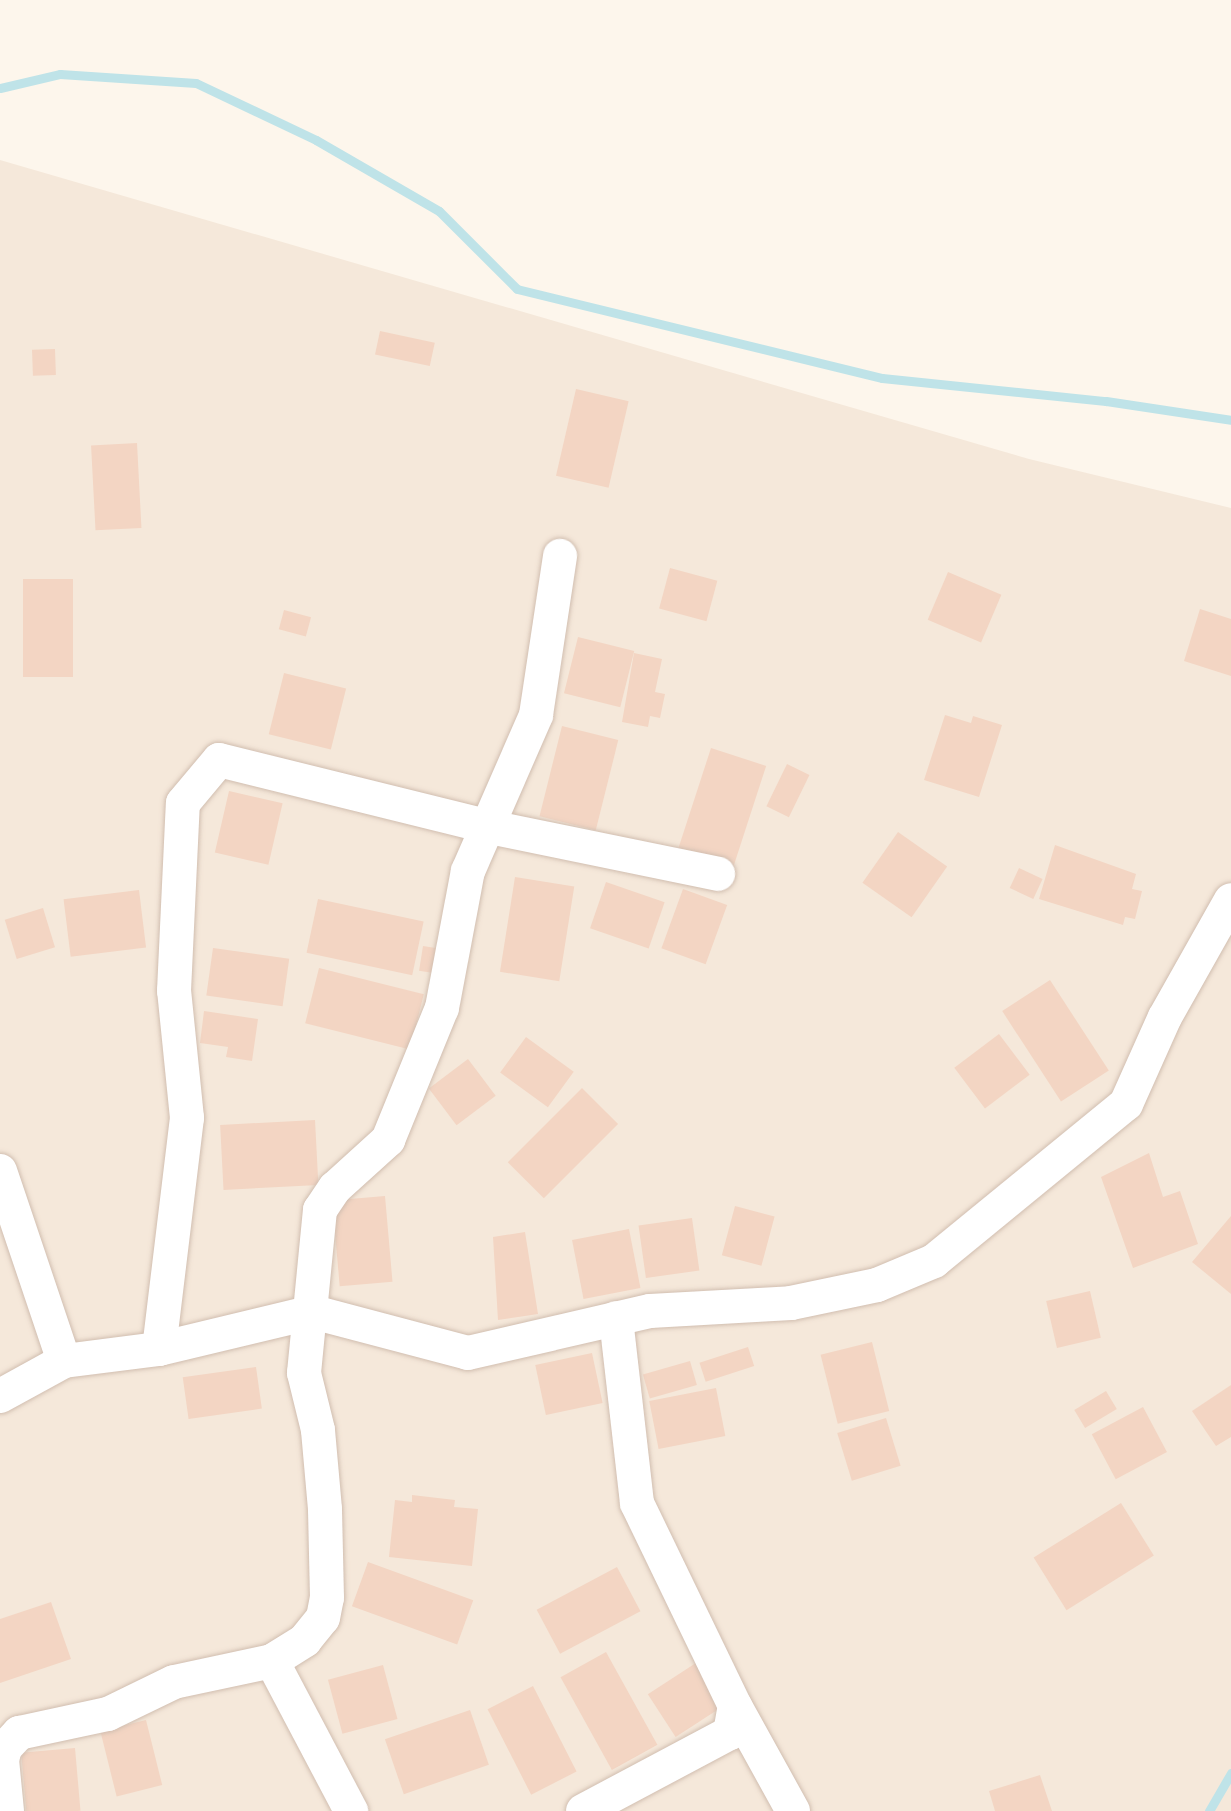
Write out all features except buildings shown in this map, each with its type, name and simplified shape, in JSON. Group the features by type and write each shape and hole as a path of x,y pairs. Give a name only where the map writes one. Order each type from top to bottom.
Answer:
{"street":[{"path":"7,1811 2,1760 5,1748 19,1733 108,1714 174,1682 272,1661 305,1640 323,1618 327,1598 318,1430 304,1373 313,1312 320,1210 335,1188 388,1140 442,1008 468,871 536,715 560,556"},
{"path":"159,1349 187,1118 174,991 183,803 219,760 485,826 718,874"},
{"path":"0,1396 64,1361 159,1349 313,1312 468,1353 616,1318 791,1303 877,1285 934,1261 1126,1104 1165,1017 1231,900"},
{"path":"0,1171 64,1361"},
{"path":"616,1318 637,1503 735,1706 793,1811"},
{"path":"272,1661 351,1811"},
{"path":"583,1811 730,1733 735,1706"}],"shaded area":[{"path":"0,160 1029,459 1231,508 1231,1811 0,1811"}],"waterway":[{"path":"0,88 60,74 196,83 316,140 439,211 517,289 882,378 1106,401 1231,420"},
{"path":"1209,1811 1231,1773"}]}
